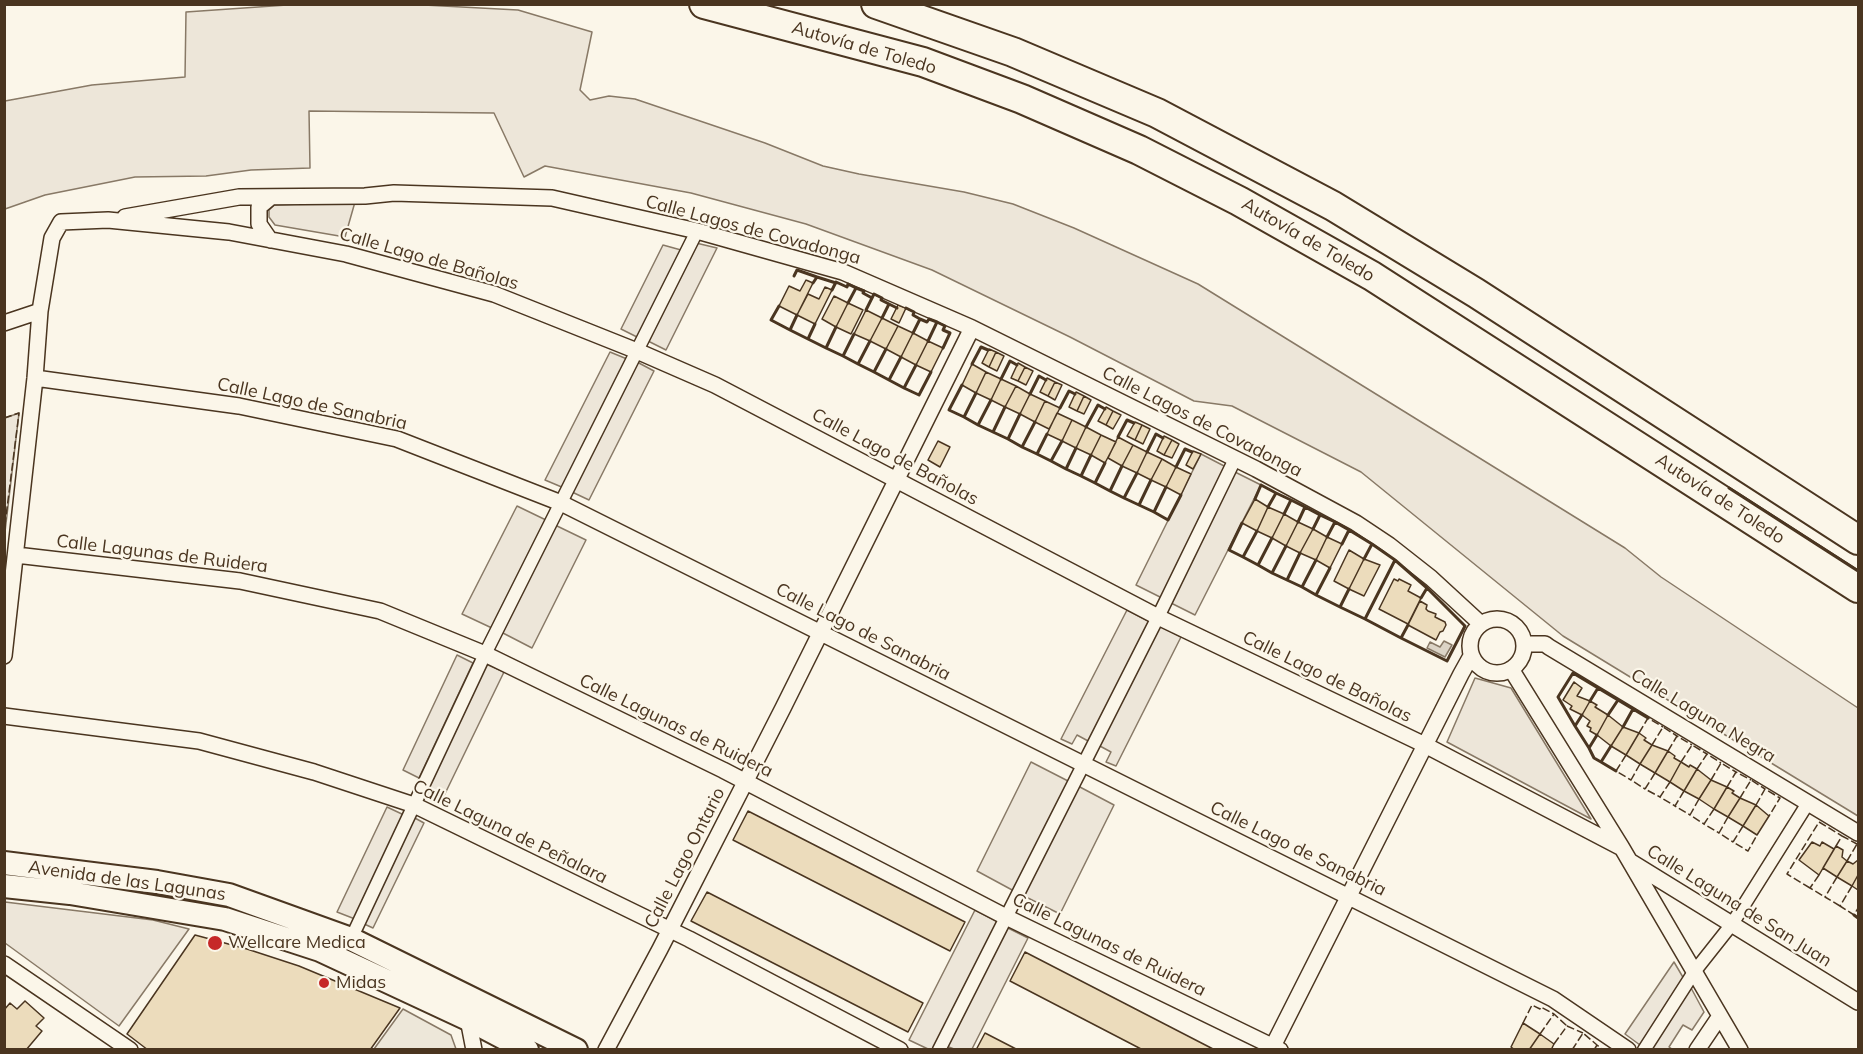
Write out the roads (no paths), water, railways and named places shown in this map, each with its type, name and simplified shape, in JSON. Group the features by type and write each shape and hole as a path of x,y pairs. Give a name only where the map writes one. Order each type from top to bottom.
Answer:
{"highway":[{"name":"Autovía de Toledo","path":"705,4 923,62 1022,99 1139,150 1229,196 1372,276 1858,588"},
{"path":"876,4 1013,52 1156,113 1333,206 1476,293 1858,540"}],"main road":[{"name":"Avenida de las Lagunas","path":"4,863 157,882 229,895 351,939 576,1050"},
{"name":"Avenida de las Lagunas","path":"4,886 70,893 225,919 320,950 468,1019 527,1050"}],"street":[{"name":"Calle Lagos de Covadonga","path":"108,220 239,197 394,193 552,198 697,231 843,272 972,328 1235,459 1373,534 1431,578 1481,624"},
{"path":"270,240 258,224 259,207 271,197"},
{"name":"Calle Lago de Bañolas","path":"108,220 229,232 346,254 494,294 637,351 715,385 1158,617 1425,745 1622,848"},
{"path":"4,656 35,378 39,311 52,238 61,222 108,220"},
{"path":"351,939 484,654 697,231"},
{"path":"4,323 39,311"},
{"name":"Calle Lago Ontario","path":"606,1050 746,781 972,328"},
{"name":"Calle Lago de Sanabria","path":"35,378 239,406 397,439 561,503 1553,999 1628,1050"},
{"path":"939,1050 1158,617 1235,459"},
{"name":"Calle Lagunas de Ruidera","path":"16,555 250,582 380,611 484,654 746,781 1006,917 1274,1048"},
{"path":"1494,619 1504,620 1516,627 1524,644 1518,662 1511,669 1493,673 1477,664 1472,656 1470,639 1474,630 1481,624 1494,619"},
{"name":"Calle Laguna Negra","path":"1524,644 1545,644 1858,833"},
{"path":"1274,1048 1348,896 1472,656"},
{"path":"1511,669 1622,848 1740,1050"},
{"name":"Calle Laguna de Peñalara","path":"4,716 199,741 314,772 414,805 669,931 900,1050"},
{"path":"1644,1050 1694,972 1732,924 1808,803"},
{"name":"Calle Laguna de San Juan","path":"1630,862 1858,1002"},
{"path":"4,964 130,1050"},
{"path":"1697,1050 1720,1016"},
{"path":"468,1019 474,1050"}],"place":[{"name":"Wellcare Medica","path":"215,943"},
{"name":"Midas","path":"324,983"}]}
